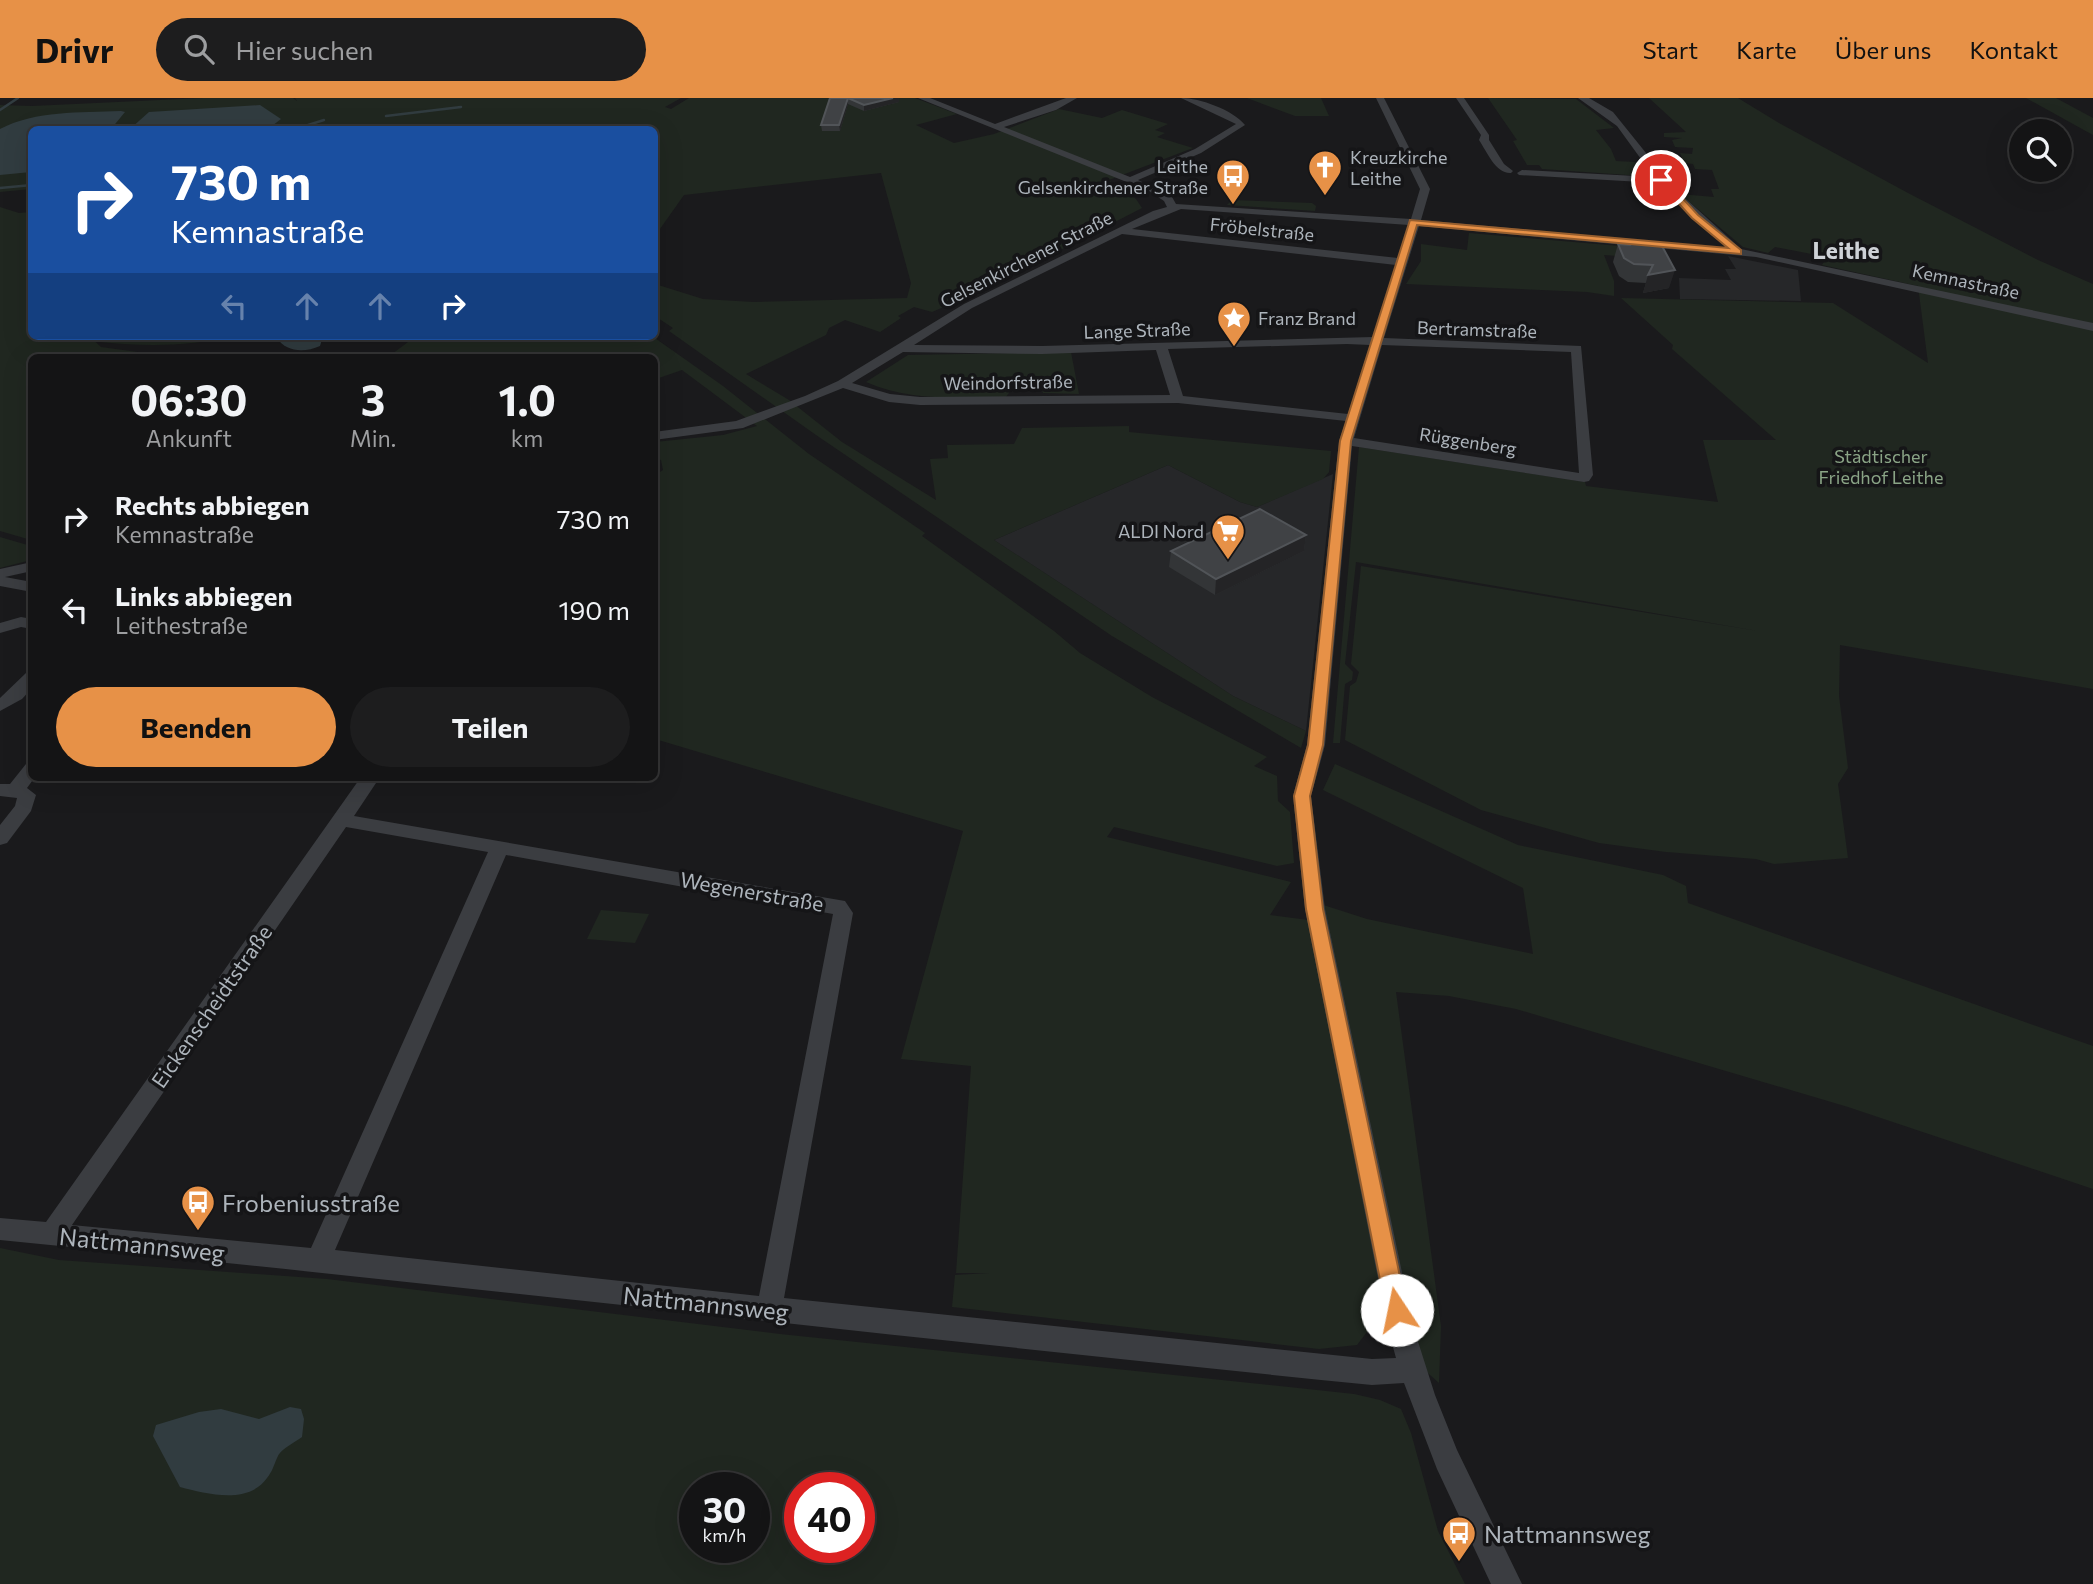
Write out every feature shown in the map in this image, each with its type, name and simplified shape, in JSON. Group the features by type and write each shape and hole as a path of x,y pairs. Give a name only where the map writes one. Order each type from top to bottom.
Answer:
{"street":[{"path":"925,99 940,98"},
{"path":"995,127 1053,108 1073,98"},
{"path":"1130,180 1178,161 1218,141 1241,125 1236,119 1185,98"},
{"path":"1380,98 1425,189 1346,441 1316,745 1302,796 1317,922 1401,1329 1412,1370 1444,1454 1507,1584"},
{"path":"1460,98 1485,135 1487,145 1501,166 1508,171 1661,180"},
{"path":"1582,98 1603,109 1626,129 1661,180 1695,217 1738,252"},
{"path":"925,99 1177,198 1187,206"},
{"path":"1152,189 1168,199 1172,207"},
{"name":"Gelsenkirchener Straße","path":"658,435 738,425 798,404 842,384 968,306 1172,207 1413,222"},
{"name":"Kemnastraße","path":"1413,222 1738,252 1824,267 2093,327"},
{"name":"Fröbelstraße","path":"1119,231 1401,262"},
{"name":"Lange Straße","path":"900,348 984,351 1347,340 1375,343"},
{"name":"Bertramstraße","path":"1375,343 1577,349 1586,475 1584,478"},
{"path":"1161,346 1178,399"},
{"name":"Weindorfstraße","path":"842,384 878,395 920,401 1178,399 1352,418"},
{"name":"Rüggenberg","path":"1346,441 1584,478"},
{"path":"0,574 28,567"},
{"path":"0,581 28,586"},
{"path":"0,628 20,622 28,623"},
{"path":"0,706 16,695 28,682"},
{"path":"7,790 28,772"},
{"name":"Eickenscheidtstraße","path":"51,1236 368,781"},
{"path":"0,838 24,807 27,795 7,790"},
{"name":"Wegenerstraße","path":"341,820 838,906 843,913 769,1310"},
{"path":"318,1260 500,846"},
{"name":"Nattmannsweg","path":"0,1229 318,1260 1372,1372 1412,1370"}],"shaded area":[{"path":"260,105 281,119 272,126 133,126 149,112"},
{"path":"125,112 113,126 28,126 28,172 0,175 0,129 29,118 74,113"},
{"path":"1728,256 1798,270 1801,301 1680,299 1679,278 1731,280 1725,269 1736,269"},
{"path":"279,340 322,340 320,346 308,350 290,349"},
{"path":"1168,465 1240,502 1257,507 1333,474 1306,731 1233,696 994,540"},
{"path":"290,1407 301,1409 304,1419 302,1437 281,1452 269,1476 259,1486 238,1495 214,1494 180,1487 153,1436 156,1425 199,1412 221,1409 259,1419"}],"green space":[{"path":"203,98 293,98 297,101 295,98 681,98 665,107 671,109 689,98 915,98 957,114 916,125 954,143 994,134 1059,109 1102,118 1122,110 1168,124 1155,130 1165,133 1157,137 1193,148 1109,180 1136,199 1142,208 981,291 932,312 914,307 898,316 901,318 880,332 845,320 829,328 826,335 746,374 789,400 842,442 936,500 930,459 948,458 947,445 1014,444 1022,428 1129,426 1129,432 1331,451 1329,472 1323,479 1257,507 1240,502 1168,465 994,540 1233,696 1306,731 1301,748 1112,636 816,435 669,331 673,328 658,318 658,285 703,299 753,302 907,298 911,283 881,173 684,195 658,232 658,126 28,126 28,189 0,192 0,105 32,106"},
{"path":"1247,98 1321,98 1329,116 1295,116"},
{"path":"1488,98 1576,99 1614,128 1596,130 1611,149 1616,161 1635,162 1642,176 1542,169 1539,165 1527,165 1513,141 1517,140"},
{"name":"Städtischer Friedhof Leithe","path":"1649,98 1738,98 1908,193 2038,260 2093,284 2093,689 1840,645 1839,696 1848,768 1838,784 1848,858 1774,864 1756,859 1666,852 1599,843 1481,810 1345,740 1350,686 1356,682 1359,672 1351,664 1361,566 1758,631 1356,562 1345,664 1353,672 1352,680 1345,684 1340,743 1333,743 1359,447 1585,482 1586,486 1718,502 1703,440 1776,440 1672,349 1673,345 1621,298 1833,303 1928,363 1918,286 1822,265 1827,257 1775,247 1768,253 1743,247 1680,194 1714,197 1711,189 1719,189 1712,170 1695,169 1693,164 1684,163 1680,153 1692,154 1693,148 1675,147 1672,140 1682,138 1664,137 1664,133 1686,132"},
{"path":"2026,98 2056,98 2093,118 2093,135 2072,123 2072,119 2064,119"},
{"path":"1232,200 1312,203 1316,206 1315,211 1227,205"},
{"path":"0,207 19,213 28,212 28,340 93,340 101,347 152,354 28,354 28,539 0,531"},
{"path":"1469,233 1620,246 1618,256 1604,255 1614,281 1614,296 1587,292 1406,284 1421,261 1421,244 1467,250"},
{"path":"100,340 214,340 152,345"},
{"path":"411,340 658,340 723,386 809,454 925,533 922,536 1054,631 1080,653 1152,697 1267,757 1254,766 1277,776 1278,801 1290,812 1294,863 1277,866 1114,827 1107,837 1291,882 1270,915 1316,921 1314,902 1367,919 1533,954 1523,888 1323,790 1335,764 1518,845 1663,875 1686,886 1688,903 2093,1046 2093,1189 1848,1107 1516,1009 1449,996 1396,992 1441,1326 1439,1383 1373,1324 1357,1345 1319,1349 952,1307 955,1275 989,1273 956,1273 971,1066 901,1059 963,831 658,740 658,473 663,470 661,460 658,459 658,442 723,435 757,426 682,370 659,378 658,383 658,354 392,354"},
{"path":"1071,352 1079,394 1043,393 1042,389 1011,390 1006,397 952,398 900,393 866,382 908,355"},
{"path":"0,537 28,545 28,561 0,568"},
{"path":"601,910 649,914 635,943 587,939"},
{"path":"0,1248 59,1260 327,1279 780,1334 1354,1394 1380,1400 1401,1409 1411,1433 1438,1531 1465,1584 0,1584"}],"building":[{"path":"830,98 848,98 839,125 821,125"},
{"path":"848,98 893,98 864,105"},
{"path":"1629,242 1662,246 1675,270 1648,275 1653,265 1634,264 1624,258 1618,244 1630,245"},
{"path":"1260,509 1306,535 1216,579 1171,551"}],"waterway":[{"path":"0,110 18,98"},
{"path":"386,116 461,107"},
{"path":"307,126 324,120"},
{"path":"0,188 28,185"}],"place":[{"name":"Kreuzkirche Leithe","path":"1325,197"},
{"name":"Leithe Gelsenkirchener Straße","path":"1233,206"},
{"name":"Franz Brand","path":"1234,348"},
{"name":"ALDI Nord","path":"1228,561"},
{"name":"Frobeniusstraße","path":"198,1232"},
{"name":"Nattmannsweg","path":"1459,1563"}],"district":[{"name":"Leithe","path":"1846,250"}],"route":[{"path":"1397,1310 1315,909 1302,796 1316,745 1346,441 1413,222 1738,252 1695,217 1661,180"}]}
